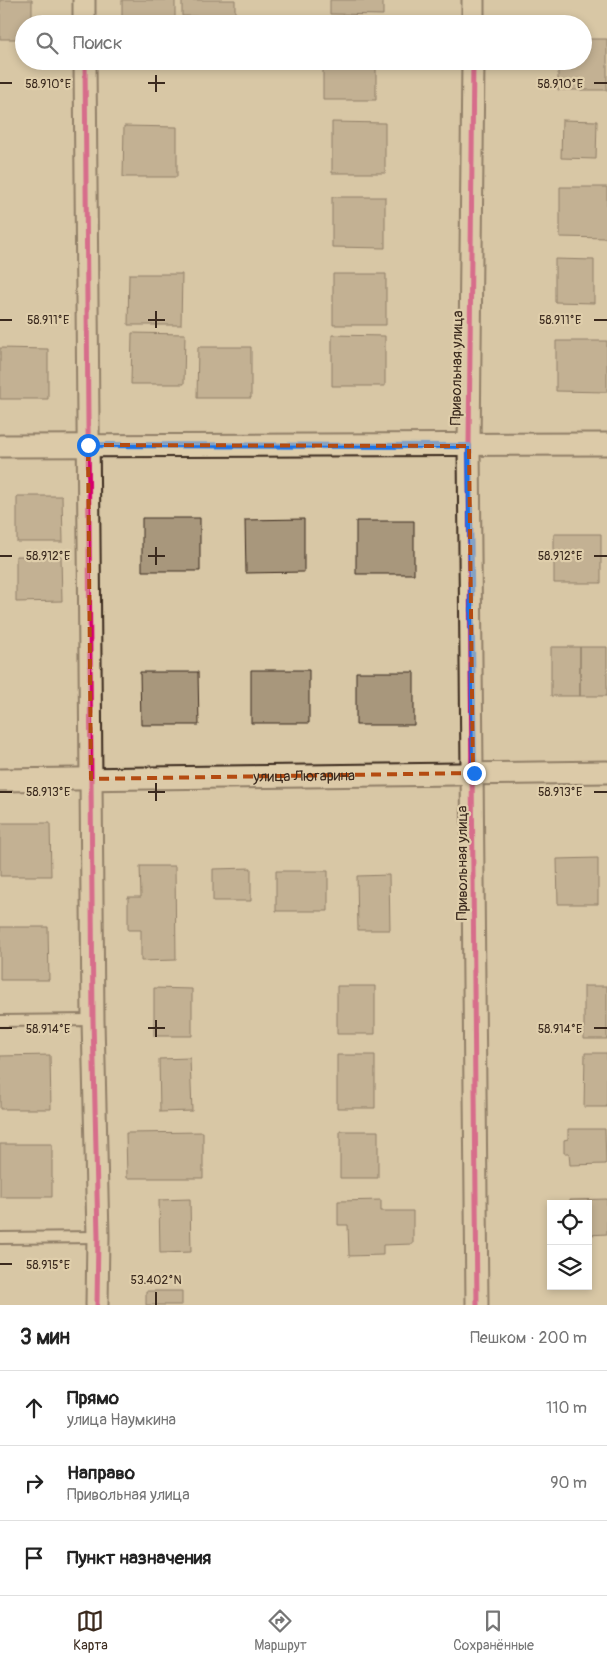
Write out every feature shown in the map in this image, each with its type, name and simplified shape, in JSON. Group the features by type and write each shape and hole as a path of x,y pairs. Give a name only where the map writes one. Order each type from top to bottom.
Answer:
{"street":[{"path":"84,0 84,15"},
{"path":"473,0 473,15"},
{"path":"85,70 93,1020 98,1237 97,1305"},
{"name":"Привольная улица","path":"472,70 469,446 474,773 477,1305"},
{"path":"0,446 469,446 607,444"},
{"name":"улица Люгарина","path":"0,780 607,772"}],"lane":[{"path":"0,1021 93,1020"},
{"path":"0,1238 98,1237"}],"highlighted area":[{"path":"88,445 469,446 473,773 91,779"}],"building":[{"path":"0,0 32,0 32,15 15,15 15,39 0,39"},
{"path":"122,0 175,0 175,15 122,15"},
{"path":"182,0 235,0 235,15 182,15"},
{"path":"330,0 383,0 383,15 330,14"},
{"path":"592,39 607,39 607,90 558,90 558,70 592,70"},
{"path":"323,70 376,70 376,100 323,100"},
{"path":"562,120 597,121 596,159 561,158"},
{"path":"332,122 385,123 385,173 332,173"},
{"path":"124,126 177,127 177,177 123,177"},
{"path":"560,187 607,187 607,238 560,237"},
{"path":"332,197 385,197 385,248 332,247"},
{"path":"555,259 594,260 594,303 555,302"},
{"path":"129,274 182,274 181,325 128,325"},
{"path":"333,274 386,274 386,325 333,325"},
{"path":"132,333 185,334 184,384 131,384"},
{"path":"332,335 385,336 385,386 332,386"},
{"path":"556,341 607,341 607,392 556,391"},
{"path":"198,347 251,347 251,398 197,398"},
{"path":"0,348 48,349 48,399 0,399"},
{"path":"17,496 62,496 63,542 17,542"},
{"path":"142,518 200,518 200,571 142,571"},
{"path":"304,519 304,572 246,573 245,520"},
{"path":"356,521 414,521 414,574 356,574"},
{"path":"554,534 601,534 601,583 554,583"},
{"path":"16,556 61,556 62,601 16,602"},
{"path":"551,647 580,647 580,696 551,696"},
{"path":"580,647 607,647 607,696 580,696"},
{"path":"251,670 309,670 309,723 251,723"},
{"path":"140,672 198,672 199,725 141,725"},
{"path":"356,672 414,672 414,725 356,725"},
{"path":"0,823 50,823 51,876 0,876"},
{"path":"598,858 598,904 558,904 557,859"},
{"path":"140,866 175,866 176,960 141,961 141,930 128,930 128,897 141,897"},
{"path":"251,868 251,901 213,901 213,869"},
{"path":"276,871 328,871 328,911 276,911"},
{"path":"389,875 390,930 358,930 357,876"},
{"path":"0,927 48,927 49,980 0,980"},
{"path":"337,986 375,986 375,1034 337,1034"},
{"path":"584,986 607,986 607,1039 584,1039"},
{"path":"154,988 192,989 192,1036 154,1036"},
{"path":"585,1053 607,1053 607,1107 584,1107"},
{"path":"50,1055 51,1109 0,1109 0,1056"},
{"path":"337,1055 375,1055 375,1108 337,1108"},
{"path":"190,1058 192,1111 160,1112 159,1059"},
{"path":"568,1129 605,1129 606,1164 570,1165 569,1153 564,1153 564,1140 568,1139"},
{"path":"340,1131 378,1131 378,1178 340,1178"},
{"path":"203,1132 203,1178 127,1178 126,1133"},
{"path":"0,1144 52,1144 52,1197 0,1197"},
{"path":"190,1199 191,1252 160,1253 159,1200"},
{"path":"607,1199 607,1234 592,1235 592,1200 570,1200"},
{"path":"381,1200 381,1211 413,1211 413,1244 383,1245 383,1255 349,1256 348,1225 338,1225 338,1201"},
{"path":"146,1291 182,1291 182,1305 146,1305"}],"cycle path":[{"path":"85,70 93,1020 98,1237 97,1305"},
{"path":"473,70 469,446 477,1305"}],"route":[{"path":"88,445 469,446 474,773"}]}
